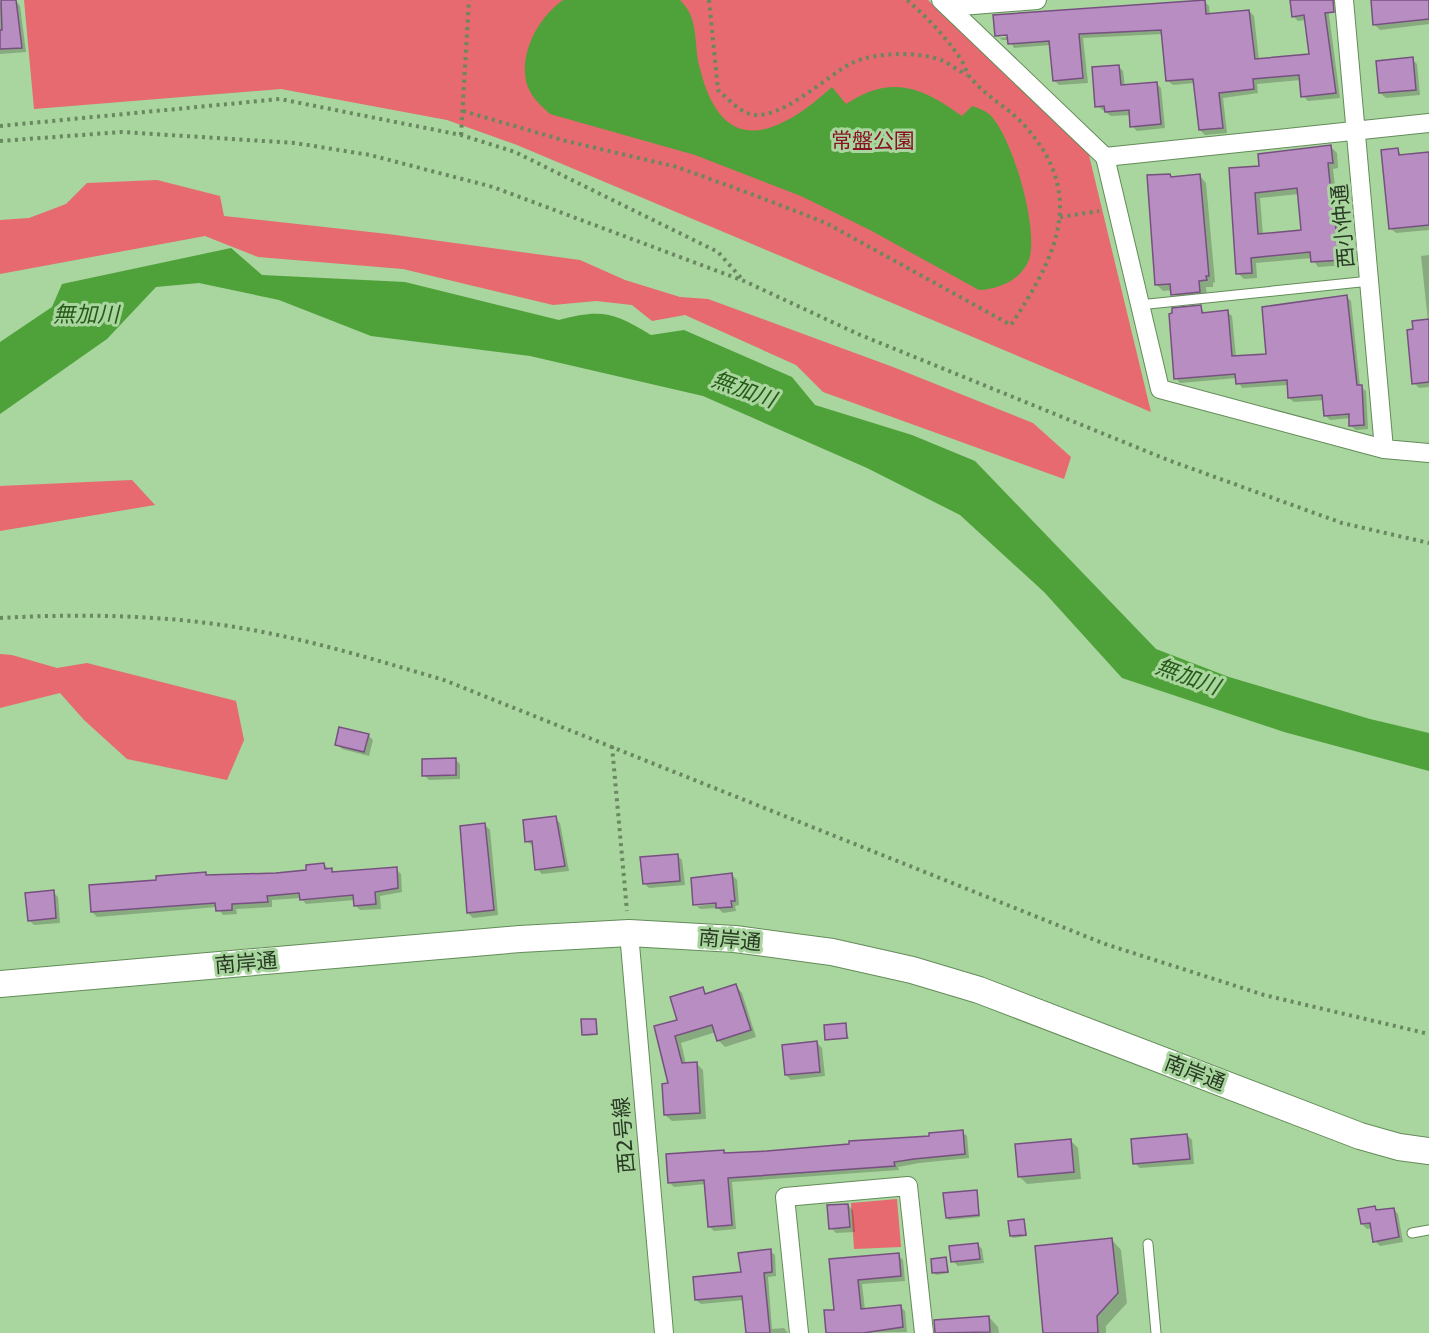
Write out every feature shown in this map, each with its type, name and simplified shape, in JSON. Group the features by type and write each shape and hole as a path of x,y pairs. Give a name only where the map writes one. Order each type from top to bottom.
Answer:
{"main road":[{"name":"南岸通","path":"0,984 520,939 629,933 735,939 832,952 912,970 979,990 1360,1136 1399,1147 1429,1151"}],"street":[{"path":"944,4 1037,0"},
{"name":"西小仲通","path":"1344,0 1384,449"},
{"path":"944,4 1105,157 1115,209 1160,389 1384,449 1429,453"},
{"path":"1105,157 1429,123"},
{"name":"西2号線","path":"629,933 664,1333"},
{"path":"799,1333 785,1197 908,1186 924,1333"}],"lane":[{"path":"1139,305 1370,281"},
{"path":"1412,1233 1429,1230"},
{"path":"1148,1244 1156,1333"}],"path":[{"path":"461,135 469,0"},
{"path":"462,111 566,141 677,167 826,223 1011,325 1041,279 1054,247 1060,217 1055,177 1045,150 1023,124 968,76 942,60 884,54 854,62 824,80 799,99 767,115 748,114 718,90 709,0"},
{"path":"907,0 934,24 963,63 968,76"},
{"path":"0,126 280,99 461,135 515,152 718,252 744,281"},
{"path":"0,141 122,132 295,143 370,155 493,187 744,281 858,334 1168,460 1342,523 1429,543"},
{"path":"1060,217 1115,209"},
{"path":"0,618 53,615 176,619 267,632 347,651 444,680 1105,944 1264,995 1429,1034"},
{"path":"612,746 629,933"}],"green space":[{"name":"常盤公園","path":"24,0 928,0 1088,151 1151,412 517,145 447,120 281,89 34,109"},
{"path":"157,180 220,196 224,216 388,234 580,260 625,280 680,297 708,299 893,367 1033,423 1071,457 1064,479 823,392 796,365 685,315 652,321 632,305 596,301 553,305 403,269 258,257 205,236 0,274 0,220 29,218 66,204 87,183"},
{"path":"132,480 155,505 0,531 0,486"},
{"path":"0,654 12,655 57,668 87,663 236,701 244,740 227,780 127,759 84,720 60,693 0,708"},
{"path":"897,1199 901,1247 854,1249 851,1203"}],"water":[{"path":"563,0 680,0 691,15 700,69 710,98 723,117 738,128 755,130 773,127 812,104 832,87 846,104 877,89 892,87 920,92 962,116 972,106 985,111 998,125 1007,142 1022,185 1031,230 1031,248 1024,269 1007,283 979,290 870,230 801,196 695,155 550,114 535,99 527,86 526,58 539,25"},
{"name":"無加川","path":"231,248 262,275 405,282 559,320 586,314 598,314 617,317 651,335 684,330 792,377 815,405 912,435 975,461 1156,649 1229,677 1370,719 1429,733 1429,771 1284,732 1122,678 1044,592 960,515 867,468 703,396 530,356 371,336 279,300 199,283 156,287 107,339 0,414 0,342 52,307 62,284"}],"building":[{"path":"1,0 16,0 22,48 0,49"},
{"path":"1205,0 1206,14 1249,10 1255,59 1309,54 1304,15 1292,17 1290,0 1333,0 1334,12 1325,13 1336,93 1301,97 1299,75 1253,79 1254,89 1219,93 1223,128 1199,130 1193,79 1166,81 1161,30 1079,34 1083,78 1053,81 1049,41 1008,44 1007,35 995,36 993,15"},
{"path":"1371,0 1429,0 1429,19 1373,25"},
{"path":"1413,57 1416,90 1379,93 1376,61"},
{"path":"1119,65 1121,85 1157,82 1161,124 1130,127 1129,110 1105,112 1104,106 1095,107 1092,67"},
{"path":"1331,145 1333,163 1328,163 1331,193 1337,236 1341,235 1343,260 1311,262 1310,252 1251,258 1252,273 1236,274 1229,168 1259,166 1258,154","holes":["1297,188 1301,230 1258,234 1255,193"]},
{"path":"1398,148 1399,155 1429,152 1429,225 1389,229 1381,150"},
{"path":"1170,174 1171,177 1200,174 1209,276 1206,276 1207,280 1199,281 1200,292 1171,295 1170,284 1155,285 1147,175"},
{"path":"1347,295 1357,385 1362,385 1364,425 1349,426 1349,414 1324,416 1322,395 1288,398 1287,380 1236,384 1235,374 1174,379 1169,314 1172,313 1172,308 1201,305 1202,313 1228,310 1232,356 1266,354 1262,307"},
{"path":"1429,319 1429,382 1412,384 1407,330 1413,329 1412,321"},
{"path":"339,727 369,734 364,752 335,745"},
{"path":"456,758 456,775 422,776 422,759"},
{"path":"556,816 565,866 535,870 532,841 525,842 523,820"},
{"path":"485,823 494,910 467,913 460,826"},
{"path":"678,854 680,881 643,884 640,857"},
{"path":"324,863 325,869 332,868 332,872 397,867 398,888 375,892 376,904 354,906 353,895 300,900 299,893 267,896 268,902 232,904 232,910 216,911 215,903 91,912 89,885 156,880 156,876 206,872 206,875 276,873 306,870 306,865"},
{"path":"732,873 735,901 731,901 732,907 716,908 716,903 693,905 691,878"},
{"path":"54,890 56,918 28,921 25,893"},
{"path":"736,984 751,1030 717,1041 712,1025 675,1036 682,1063 697,1062 700,1113 664,1115 662,1084 668,1083 654,1026 677,1020 670,997 703,987 705,994"},
{"path":"581,1019 596,1019 597,1034 582,1035"},
{"path":"846,1023 847,1038 825,1040 824,1025"},
{"path":"817,1041 820,1072 785,1075 782,1045"},
{"path":"963,1130 965,1154 894,1162 895,1166 728,1178 732,1225 708,1227 704,1180 668,1183 666,1154 724,1150 724,1153 767,1151 849,1144 849,1141 929,1136 929,1133"},
{"path":"1187,1134 1190,1159 1133,1164 1131,1139"},
{"path":"1071,1139 1074,1172 1018,1177 1015,1144"},
{"path":"977,1190 979,1215 946,1218 943,1193"},
{"path":"848,1204 850,1227 829,1229 827,1205"},
{"path":"1375,1206 1376,1210 1394,1208 1399,1237 1373,1242 1370,1223 1361,1224 1358,1209"},
{"path":"1024,1219 1026,1235 1010,1236 1008,1221"},
{"path":"1112,1238 1118,1293 1097,1316 1098,1333 1043,1333 1035,1246"},
{"path":"978,1243 980,1259 951,1262 949,1246"},
{"path":"771,1249 772,1272 764,1273 770,1333 746,1333 742,1296 695,1300 693,1277 741,1272 738,1253"},
{"path":"899,1253 901,1276 858,1280 861,1309 901,1305 903,1327 863,1333 826,1333 824,1310 834,1310 829,1259"},
{"path":"946,1257 948,1272 932,1273 931,1259"},
{"path":"989,1316 990,1332 935,1333 934,1320"}]}
